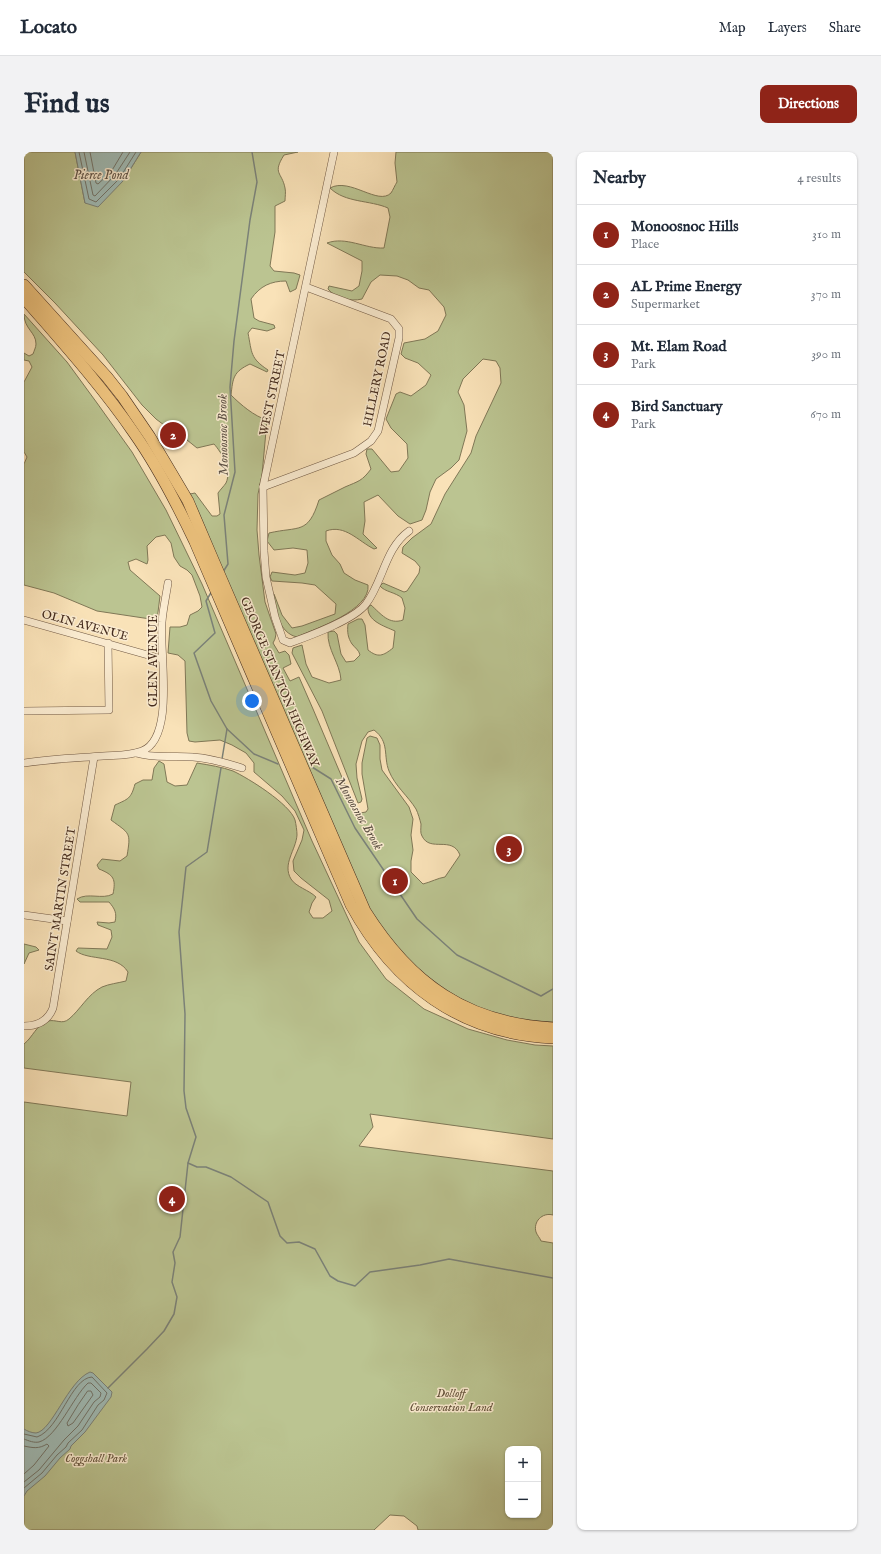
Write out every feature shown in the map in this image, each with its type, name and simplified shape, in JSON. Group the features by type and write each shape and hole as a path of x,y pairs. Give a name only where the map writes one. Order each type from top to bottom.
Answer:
{"highway":[{"name":"GEORGE STANTON HIGHWAY","path":"24,285 107,377 136,416 163,457 188,501 214,562 218,597 351,905 375,944 404,977 426,994 456,1013 481,1024 500,1030 522,1035 553,1038"},
{"name":"GEORGE STANTON HIGHWAY","path":"25,300 83,366 134,433 184,519 216,579 365,911 381,935 399,958 412,971 431,987 457,1003 482,1014 508,1022 553,1028"}],"street":[{"name":"WEST STREET","path":"334,152 263,487 266,577 275,617 283,640 290,643 300,639 341,621 364,606 370,598 400,537 408,531"},
{"name":"HILLERY ROAD","path":"263,487 354,454 371,441 378,431 399,338 399,329 391,319 306,287"},
{"name":"GLEN AVENUE","path":"136,753 145,750 152,742 162,721 164,702 162,622 168,583"},
{"name":"OLIN AVENUE","path":"24,620 162,659"},
{"path":"24,711 109,710 108,643"},
{"path":"24,762 136,753 148,757 204,758 242,768"},
{"name":"SAINT MARTIN STREET","path":"24,1026 42,1023 51,1014 53,1008 94,757"},
{"path":"24,915 67,921"}],"green space":[{"path":"24,152 75,152 85,203 123,181 141,152 298,152 284,155 280,161 278,170 284,183 285,201 275,206 275,232 270,266 274,271 300,275 296,289 290,292 286,281 275,282 266,285 254,294 251,299 254,318 274,325 275,328 267,331 252,328 248,333 251,350 255,358 268,370 267,372 250,364 244,367 237,373 233,380 231,395 248,410 267,420 262,475 258,494 257,530 265,602 276,634 273,643 279,653 285,651 289,655 291,664 283,668 290,681 299,677 352,801 360,813 366,812 368,809 362,774 362,763 367,738 370,736 377,738 380,745 382,770 409,807 413,819 411,835 413,850 411,872 423,884 445,877 460,855 452,846 430,843 422,836 421,824 417,811 398,786 389,771 384,744 382,739 374,730 368,732 362,741 356,764 357,778 362,799 361,802 358,803 322,711 292,653 293,648 302,645 306,664 312,677 329,683 341,680 329,645 328,632 334,631 337,634 341,654 346,662 354,661 360,655 358,650 351,642 348,632 348,624 358,619 362,619 365,625 368,650 380,655 393,648 395,631 381,625 373,619 368,612 368,607 371,605 389,620 403,620 405,608 402,598 380,586 383,583 404,592 407,591 419,573 420,567 415,561 402,553 403,547 412,538 431,524 445,494 471,453 476,436 501,383 500,368 496,361 483,359 463,379 458,392 464,405 467,431 459,460 436,479 430,492 422,520 410,524 398,516 378,495 364,502 365,521 363,534 377,548 374,549 351,534 339,530 333,529 326,531 326,541 332,555 340,564 344,573 355,580 368,585 367,594 361,603 328,624 297,637 291,635 282,626 279,620 272,595 274,594 282,615 292,628 335,614 336,604 315,585 272,581 270,577 272,572 295,575 305,573 308,563 307,550 293,548 274,550 267,541 269,533 295,529 306,524 311,519 319,500 363,478 371,469 366,454 367,449 372,449 391,472 399,471 408,458 407,444 391,428 386,419 396,394 400,392 411,396 426,385 431,375 418,363 405,358 401,354 404,343 425,339 438,331 446,315 444,307 429,290 419,288 408,280 397,276 380,275 371,282 362,299 358,300 339,297 328,289 329,286 352,291 359,286 362,261 327,243 341,241 370,247 384,248 390,217 388,208 381,205 350,199 336,193 330,188 346,186 379,196 385,196 391,193 397,182 395,163 396,152 553,152 553,1022 513,1019 495,1014 458,997 440,986 408,959 382,930 358,887 191,499 190,494 195,493 212,516 217,516 220,514 218,493 228,478 225,462 214,444 197,448 172,428 164,425 156,419 142,405 103,355 24,272"},
{"path":"24,314 67,362 132,452 166,510 202,584 312,841 359,942 386,979 424,1009 468,1029 507,1040 535,1045 553,1046 553,1139 370,1114 373,1127 359,1146 553,1171 553,1215 549,1214 542,1216 537,1221 535,1228 541,1241 553,1243 553,1530 418,1530 417,1526 404,1516 390,1515 374,1530 24,1530 24,1102 127,1116 131,1082 24,1068 24,1044 40,1025 48,1021 66,1021 97,990 105,986 126,981 128,972 123,966 110,960 88,956 76,951 78,948 107,949 112,937 111,930 98,925 97,922 115,922 115,911 109,902 80,902 77,899 86,896 109,896 113,894 113,878 108,873 99,869 97,865 102,859 120,861 127,856 129,842 128,834 111,820 115,805 130,796 135,784 143,780 152,780 154,768 159,761 164,764 167,782 175,786 187,785 197,763 233,771 268,792 292,814 295,820 297,835 288,868 291,879 293,882 316,897 309,912 313,918 323,918 332,911 329,900 294,871 293,861 302,840 304,830 295,811 282,796 254,772 254,763 246,753 220,740 189,741 187,733 185,661 178,655 168,653 170,627 187,625 190,615 202,607 200,596 192,575 180,566 174,557 171,543 165,535 156,537 147,546 147,564 136,559 128,562 130,570 160,596 157,620 97,611 54,593 24,585 24,464 27,457 24,452 24,382 32,367 29,361 24,360 24,353 29,356 33,354 36,344 34,336 26,323"},
{"path":"24,944 36,947 39,950 29,953 24,964"}],"water":[{"name":"Pierce Pond","path":"75,152 141,152 123,181 98,207 85,203"},
{"path":"90,1372 93,1373 112,1392 111,1397 85,1432 45,1476 27,1491 24,1496 24,1429 34,1433 42,1430 48,1424 75,1385 82,1377"}],"waterway":[{"name":"Monoosnoc Brook","path":"223,572 228,564 224,515 235,472 230,387 234,341 250,220 257,182 252,152"},
{"name":"Monoosnoc Brook","path":"212,591 206,601 215,633 194,653 211,701 227,729 254,754 278,764"},
{"path":"222,759 227,729"},
{"name":"Monoosnoc Brook","path":"312,767 331,779 355,828 417,919 457,955 541,996 553,989"},
{"path":"108,1388 164,1331 174,1314 177,1297 172,1282 175,1263 173,1252 180,1237 188,1163 196,1137 186,1108 184,1091 185,1014 179,932 186,867 207,852 221,768"},
{"path":"188,1163 197,1167 206,1167 231,1177 268,1202 280,1236 287,1243 299,1242 315,1249 330,1276 338,1281 355,1286 370,1272 420,1265 449,1259 553,1278"}],"place":[{"name":"AL Prime Energy","path":"173,435"},
{"name":"Mt. Elam Road","path":"509,849"},
{"name":"Monoosnoc Hills","path":"395,881"},
{"name":"Bird Sanctuary","path":"172,1199"}],"park label":[{"name":"Dolloff Conservation Land","path":"451,1400"},
{"name":"Coggshall Park","path":"96,1458"}]}
